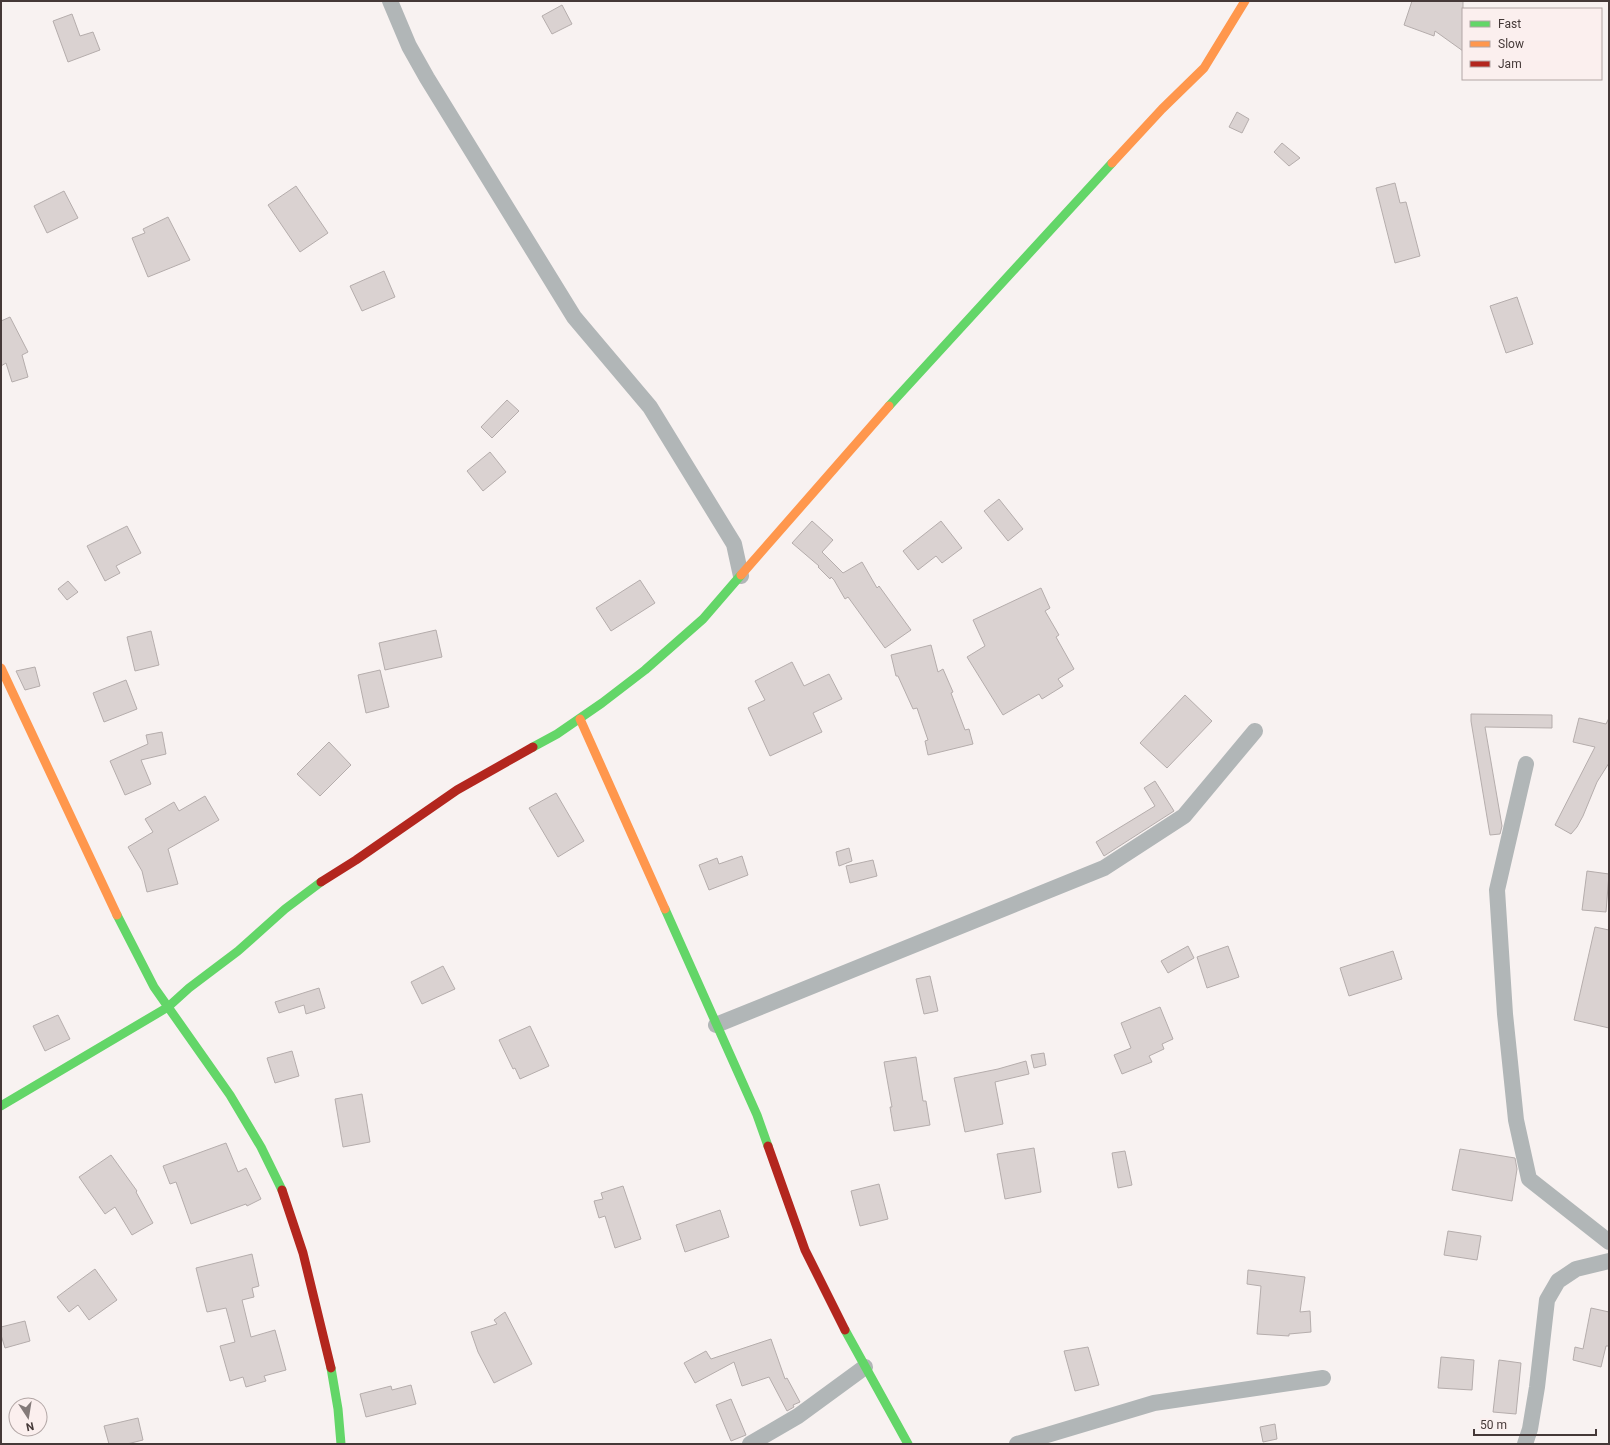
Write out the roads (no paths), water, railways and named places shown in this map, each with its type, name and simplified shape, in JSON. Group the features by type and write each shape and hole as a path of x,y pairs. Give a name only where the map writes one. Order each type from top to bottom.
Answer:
{"street":[{"path":"390,1 409,46 427,78 495,189 526,236 574,317 650,407 700,491 713,508 734,544 741,576"},
{"path":"1,1106 168,1007 189,988 238,951 285,910 321,882 356,860 457,790 557,734 580,719 645,670 704,619 912,380 1162,109 1204,68 1245,1"},
{"path":"1,668 89,860 146,973 229,1094 266,1157 286,1201 305,1261 326,1344 340,1417 341,1444"},
{"path":"580,719 757,1115 805,1250 849,1339 908,1444"},
{"path":"716,1025 1104,868 1184,816 1255,731"},
{"path":"1526,764 1497,890 1506,1014 1516,1120 1529,1179 1609,1242"},
{"path":"1525,1444 1530,1429 1537,1387 1547,1300 1558,1281 1576,1269 1609,1261"},
{"path":"750,1444 798,1416 865,1367"},
{"path":"1017,1444 1154,1403 1322,1378"}]}
